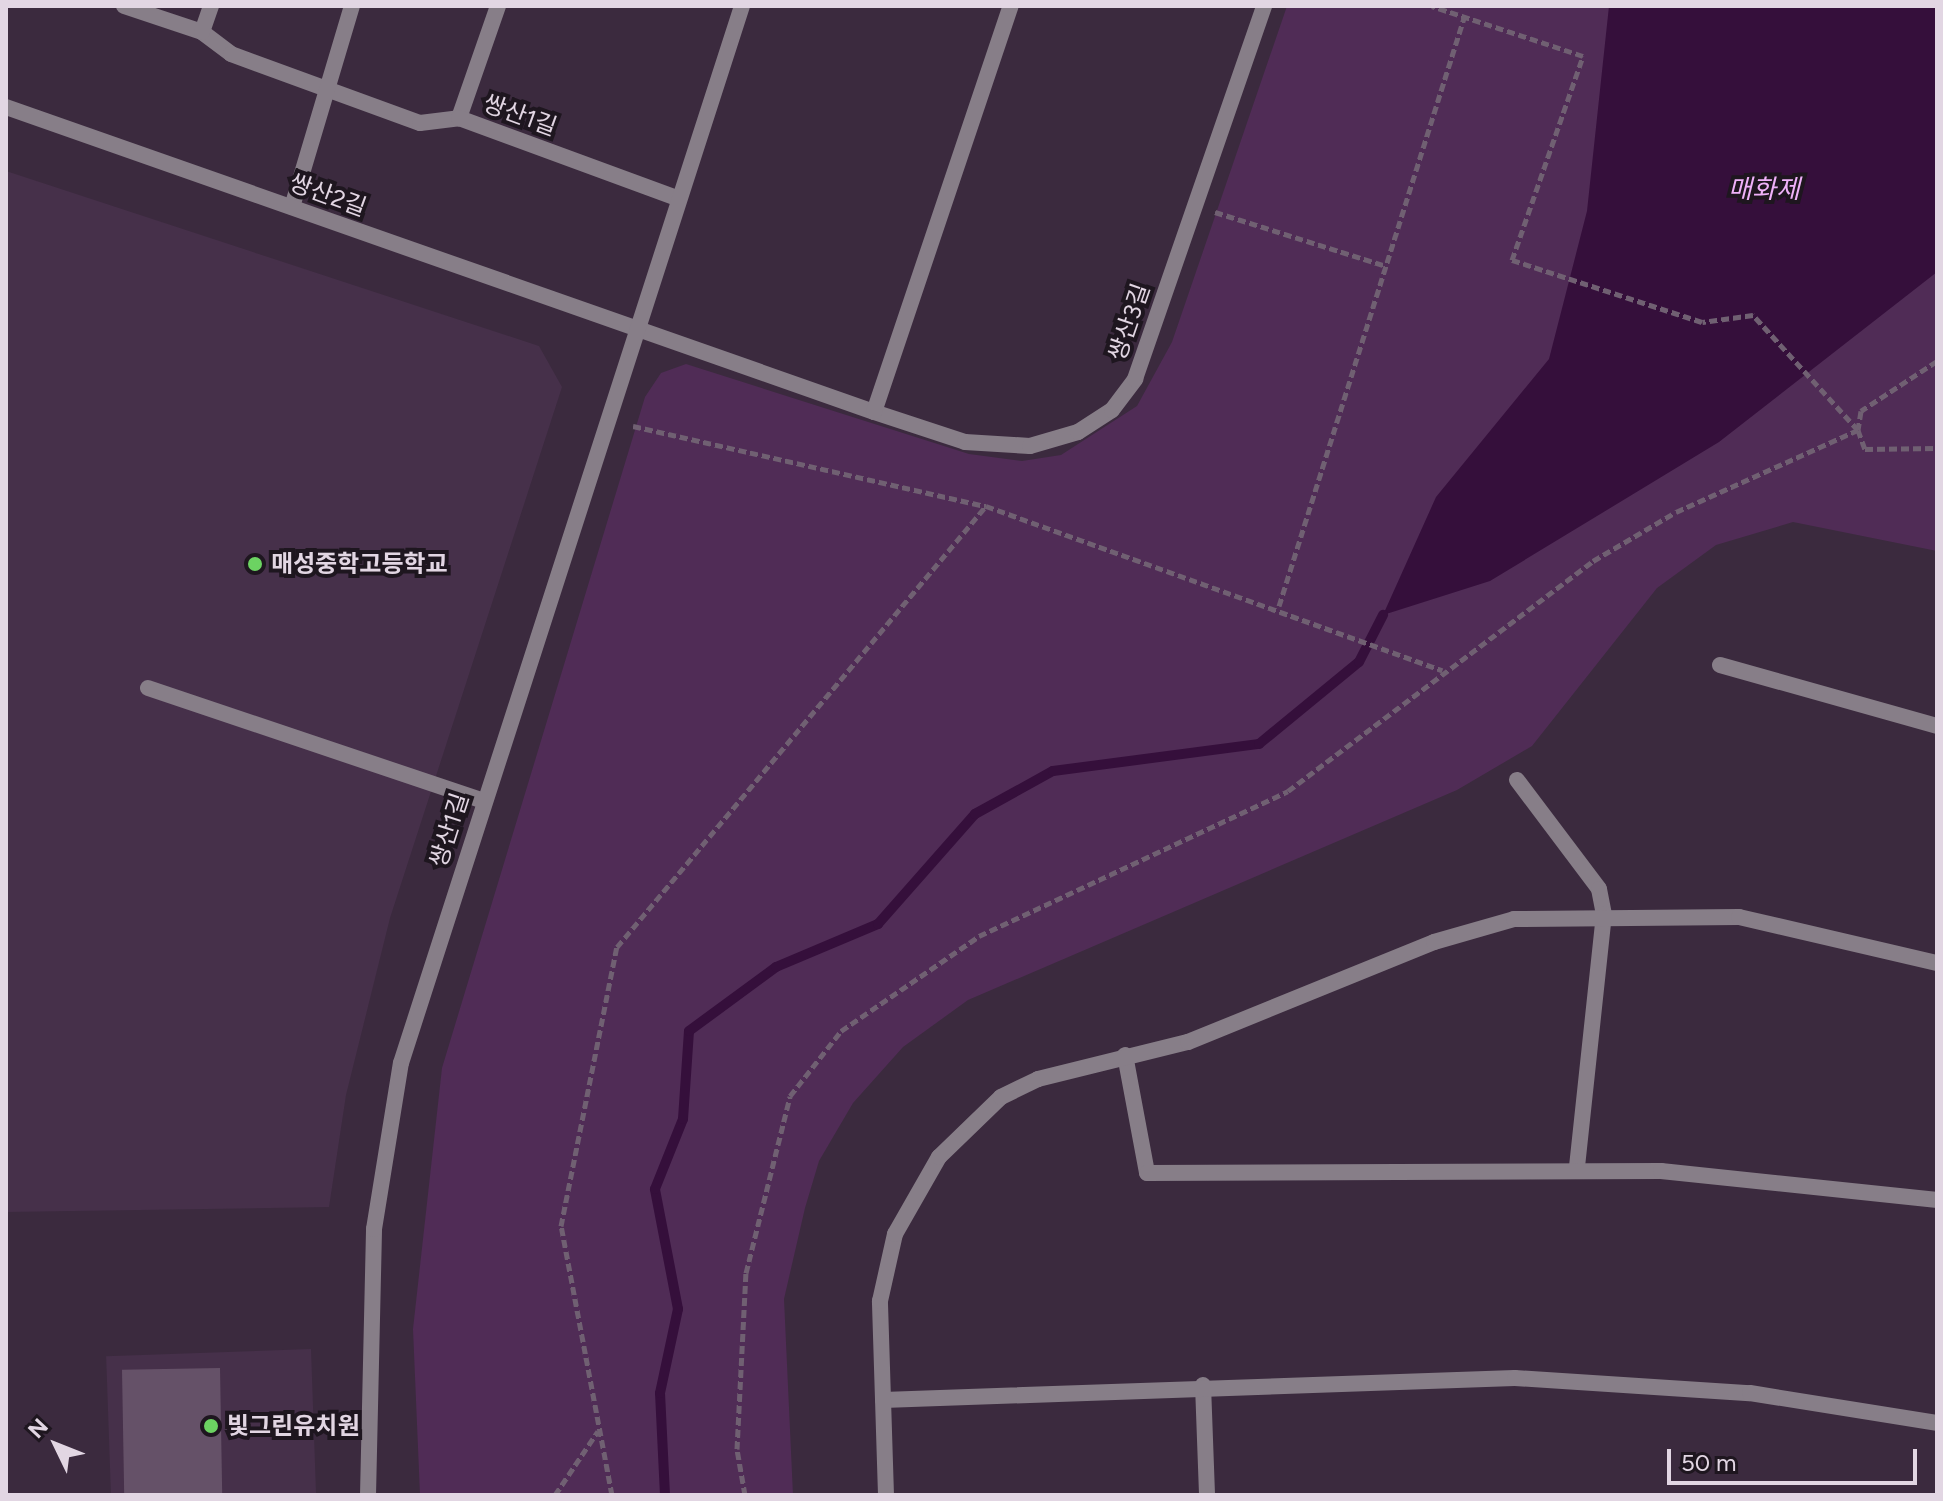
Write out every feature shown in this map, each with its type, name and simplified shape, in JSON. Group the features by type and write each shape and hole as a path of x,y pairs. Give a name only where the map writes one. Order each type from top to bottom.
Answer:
{"street":[{"path":"124,6 202,32 231,54 420,123 459,118"},
{"path":"202,32 211,6"},
{"path":"292,207 325,88 352,6"},
{"name":"쌍산1길","path":"498,6 459,118 677,198"},
{"name":"쌍산1길","path":"368,1495 369,1303 386,1143 401,1063 632,332 742,6"},
{"path":"874,412 1011,6"},
{"name":"쌍산3길","path":"632,332 965,442 1030,446 1078,432 1112,410 1135,379 1264,6"},
{"name":"쌍산2길","path":"6,107 292,207 632,332"},
{"path":"1720,665 1937,726"},
{"path":"148,688 483,801"},
{"path":"1517,780 1599,889 1604,914 1577,1168"},
{"path":"886,1495 882,1273 912,1196 939,1157 1001,1097 1038,1079 1125,1055 1188,1042 1470,930 1604,914 1782,924 1937,963"},
{"path":"1125,1055 1147,1173 1577,1168 1937,1200"},
{"path":"883,1400 1203,1385 1627,1382 1803,1399 1937,1423"},
{"path":"1203,1385 1207,1495"}],"path":[{"path":"1432,6 1583,56 1512,260 1702,322 1753,315 1858,430 1865,449 1937,448"},
{"path":"1279,606 1464,18"},
{"path":"1208,210 1386,266"},
{"path":"1858,430 1861,411 1937,361"},
{"path":"604,420 986,506 1279,606 1442,670"},
{"path":"745,1495 737,1449 746,1273 790,1096 841,1031 979,936 1288,791 1442,670 1593,561 1676,512 1858,430"},
{"path":"612,1495 561,1226 617,947 986,506"},
{"path":"555,1495 598,1431"}],"shaded area":[{"path":"1287,6 1937,6 1937,551 1793,522 1716,545 1657,588 1532,746 1457,790 968,1000 903,1047 853,1103 819,1161 805,1208 784,1299 793,1495 420,1495 413,1329 442,1068 645,397 661,373 686,364 969,454 1022,461 1061,455 1137,406 1172,342"},
{"name":"매성중학고등학교","path":"6,171 539,346 562,387 390,918 346,1095 329,1207 6,1212"},
{"name":"빛그린유치원","path":"311,1349 316,1495 111,1495 106,1356"}],"water":[{"name":"매화제","path":"1609,6 1937,6 1937,272 1719,442 1490,581 1383,615 1436,497 1549,359 1587,211"}],"building":[{"path":"220,1368 222,1495 124,1495 122,1370"}],"waterway":[{"path":"665,1495 660,1393 678,1309 655,1189 683,1119 689,1031 776,967 878,924 975,814 1053,771 1259,744 1359,662 1383,615"}],"place":[{"name":"매성중학고등학교","path":"255,564"},
{"name":"빛그린유치원","path":"211,1426"}]}
